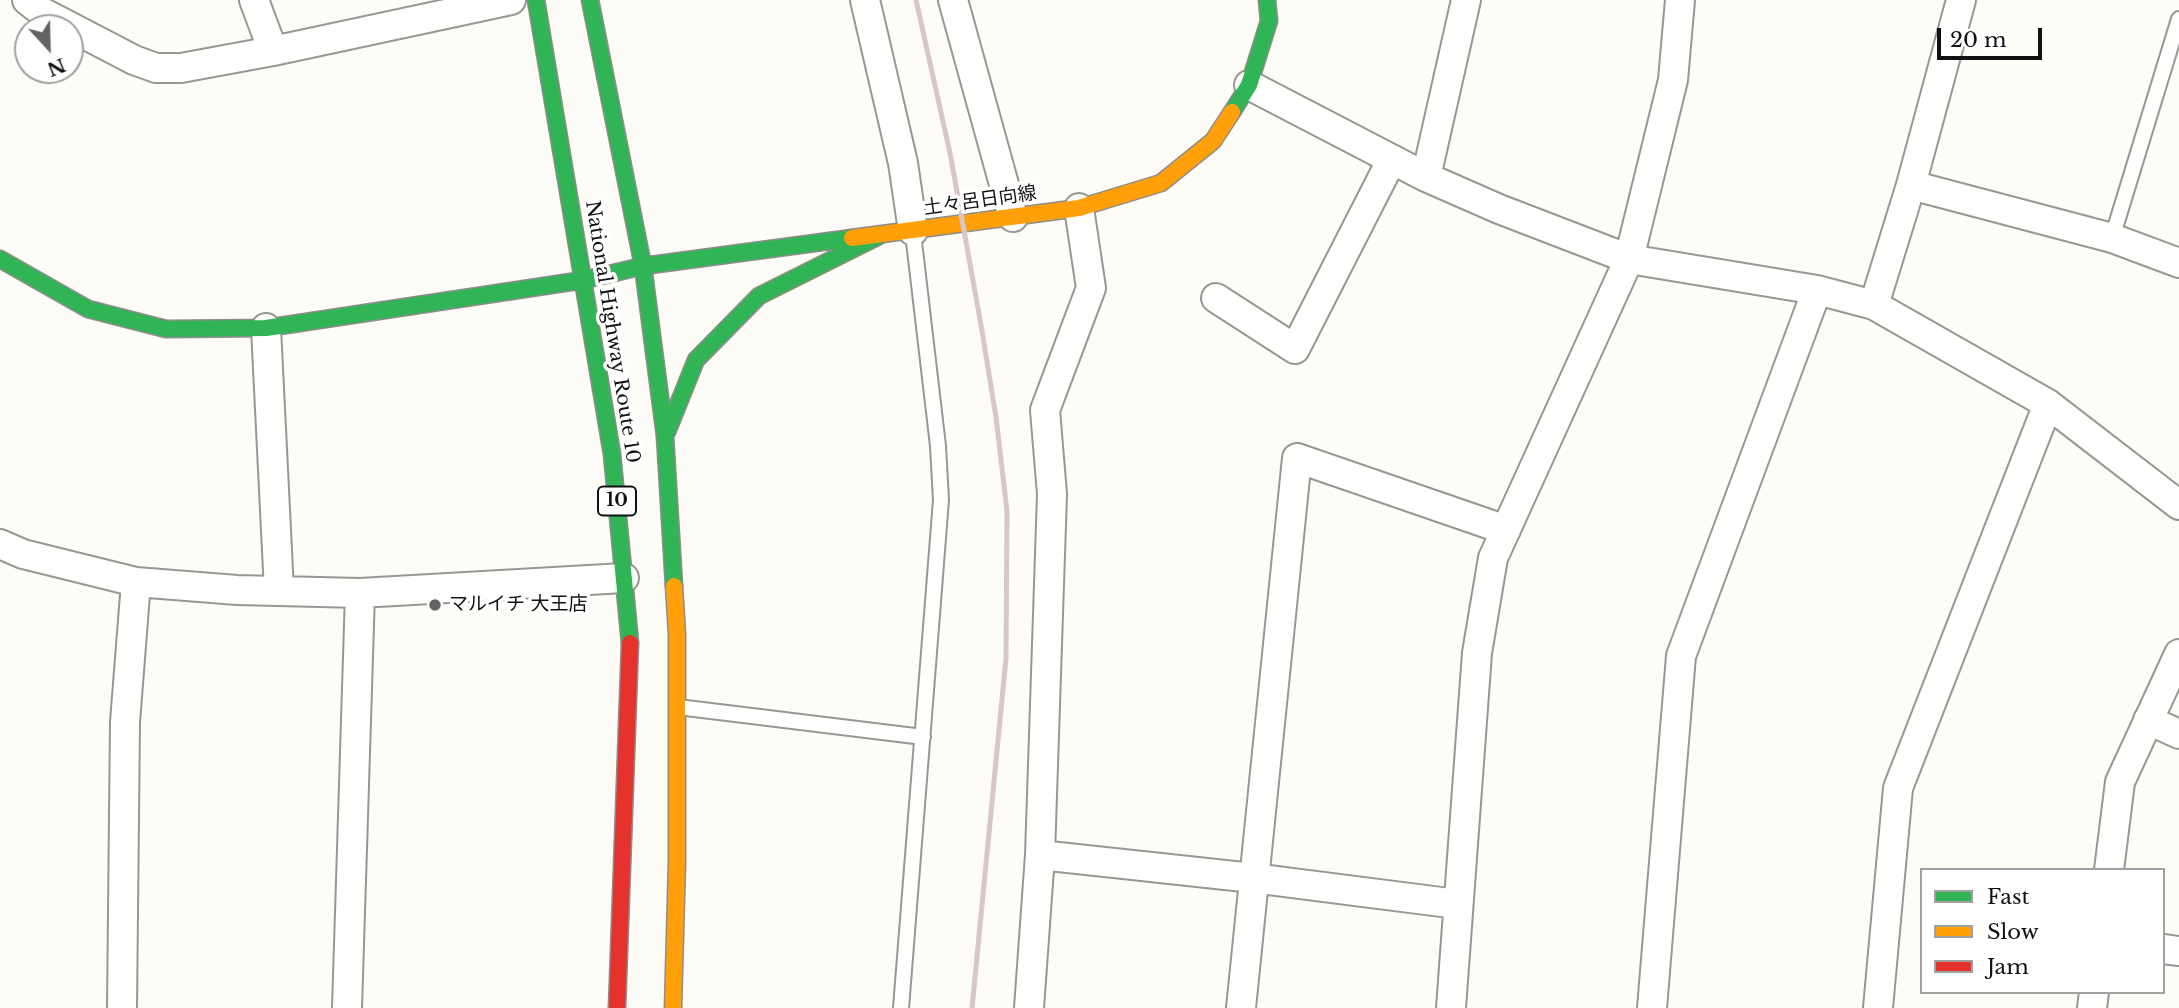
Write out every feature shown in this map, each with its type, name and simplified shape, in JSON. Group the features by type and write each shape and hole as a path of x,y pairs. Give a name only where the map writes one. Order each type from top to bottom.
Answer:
{"main road":[{"name":"National Highway Route 10","path":"536,0 612,454 630,636 617,1008"},
{"name":"National Highway Route 10","path":"590,0 643,266 665,436 677,634 677,862 673,1008"},
{"name":"土々呂日向線","path":"0,259 88,309 166,329 266,328 584,280 643,266 1079,208 1161,183 1213,141 1249,85 1269,20 1268,0"},
{"path":"665,436 696,360 759,296 879,236"}],"street":[{"path":"27,0 41,12 134,60 156,68 181,68 272,51 511,0"},
{"path":"254,0 272,51"},
{"path":"865,0 903,163 913,232"},
{"path":"953,0 1013,217"},
{"path":"1426,177 1466,0"},
{"path":"1451,1008 1478,653 1493,558 1629,259 1673,79 1680,0"},
{"path":"1874,305 1911,185 1961,0"},
{"path":"1249,85 1426,177 1499,209 1629,259 1817,290 1874,305 2048,404 2179,505"},
{"path":"1216,298 1295,349 1392,159"},
{"path":"1911,185 2112,238 2179,263"},
{"path":"1029,1008 1041,855 1052,494 1045,410 1091,288 1079,208"},
{"path":"1652,1008 1681,656 1817,290"},
{"path":"266,328 279,591"},
{"path":"1878,1008 1898,788 2048,404"},
{"path":"1241,1008 1297,458 1506,530"},
{"path":"0,544 23,554 136,582 279,591 360,593 624,578"},
{"path":"122,1008 125,722 136,582"},
{"path":"347,1008 360,593"},
{"path":"2109,868 2120,782 2179,654"},
{"path":"2148,720 2179,734"},
{"path":"1041,855 1457,904"}],"lane":[{"path":"2112,238 2179,19"},
{"path":"901,1008 941,500 938,446 913,232"},
{"path":"677,707 923,737"}],"railway":[{"path":"916,0 950,153 981,325 996,417 1007,511 1006,658 972,1008"}],"traffic: fast":[{"path":"536,0 612,454 630,643"},
{"path":"590,0 643,266 665,436 674,586"},
{"path":"1232,112 1249,85 1269,21 1267,0"},
{"path":"667,432 696,360 759,296 879,236"},
{"path":"0,259 88,309 166,329 266,328 584,280 643,266 852,238"}],"traffic: slow":[{"path":"852,238 1079,208 1161,183 1213,141 1232,112"},
{"path":"673,1008 677,862 677,634 674,586"}],"traffic: jam":[{"path":"617,1008 630,643"}],"place":[{"name":"マルイチ 大王店","path":"435,605"}]}
